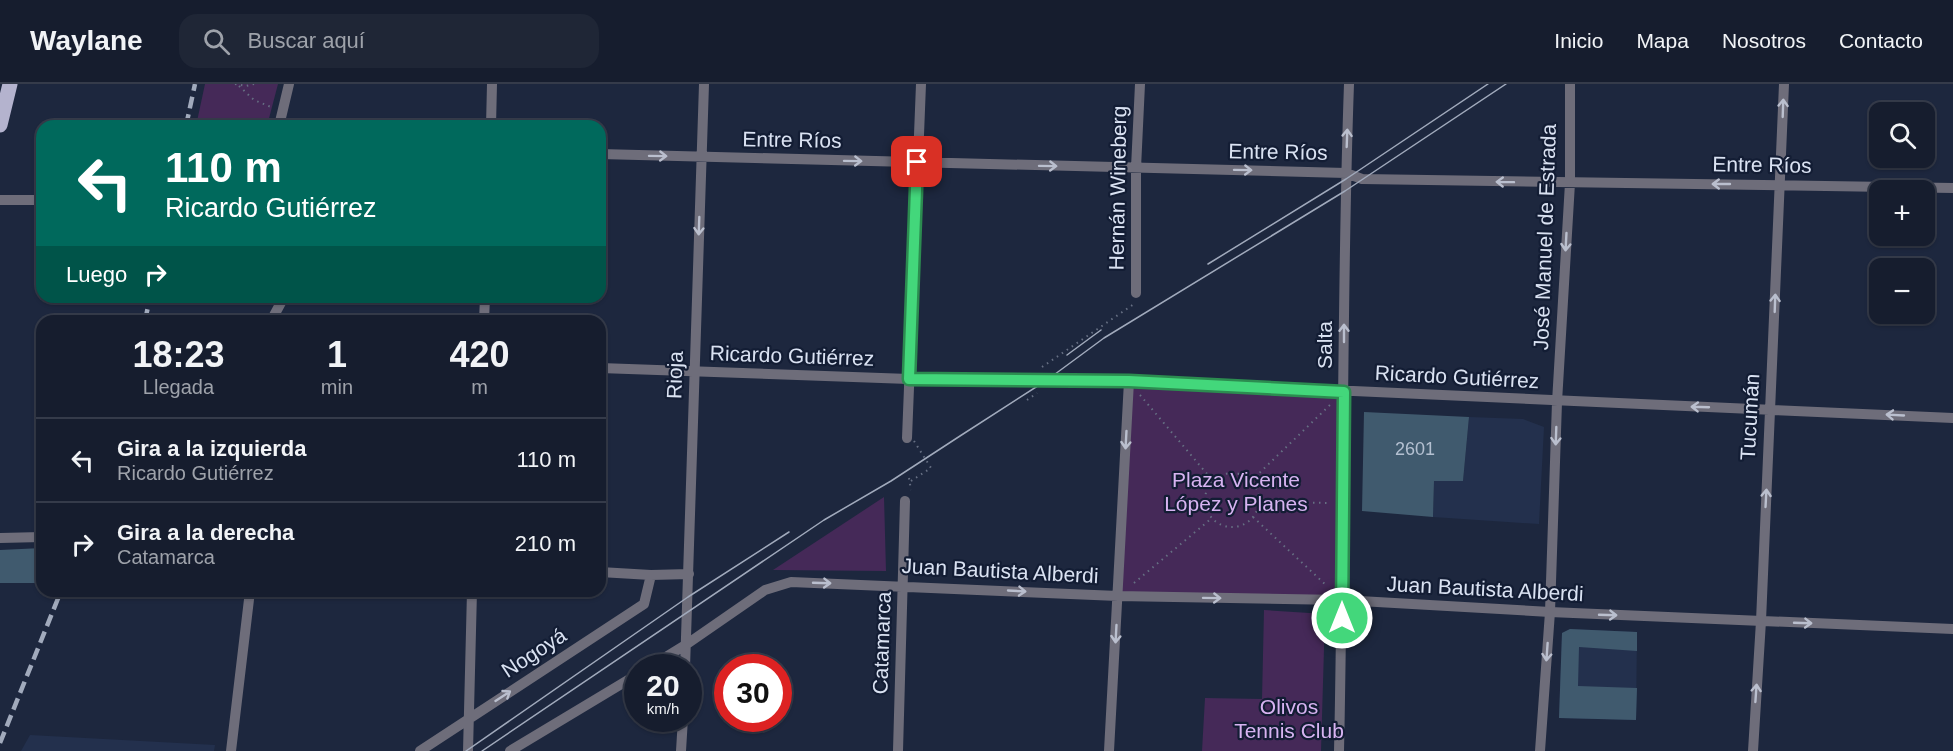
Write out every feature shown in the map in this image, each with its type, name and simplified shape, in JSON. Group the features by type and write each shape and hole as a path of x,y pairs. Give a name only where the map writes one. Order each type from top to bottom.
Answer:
{"main road":[{"path":"0,124 10,84"}],"street":[{"path":"280,120 289,84"},
{"path":"490,120 492,84"},
{"name":"Rioja","path":"687,654 704,84"},
{"path":"910,440 909,379 921,84"},
{"name":"Hernán Wineberg","path":"1136,293 1136,168 1140,84"},
{"name":"Salta","path":"1339,751 1349,84"},
{"name":"José Manuel de Estrada","path":"1540,751 1550,612 1557,402 1570,183 1570,84"},
{"name":"Tucumán","path":"1753,751 1761,621 1784,84"},
{"name":"Entre Ríos","path":"606,154 1346,173 1362,179 1953,188"},
{"path":"0,200 36,200"},
{"name":"Ricardo Gutiérrez","path":"606,368 909,379 1129,381 1953,418"},
{"path":"1109,751 1129,381"},
{"name":"Catamarca","path":"898,751 905,501"},
{"path":"0,538 36,537"},
{"path":"606,572 651,575 689,573"},
{"name":"Nogoyá","path":"420,751 644,604 651,575"},
{"name":"Juan Bautista Alberdi","path":"671,654 765,590 790,582 904,585 1118,596 1342,600 1550,612 1953,629"},
{"path":"231,751 249,597"},
{"path":"468,751 472,597"},
{"path":"510,751 624,682"},
{"path":"681,751 682,732"}],"path":[{"path":"237,85 254,84"},
{"path":"237,85 263,105 283,109"},
{"path":"1030,380 1046,364 1134,305 1136,293"},
{"path":"1136,402 1136,390 1213,481"},
{"path":"1250,481 1344,392"},
{"path":"910,440 931,468 911,481"},
{"path":"1232,473 1241,475 1250,481 1258,493 1259,502 1252,518 1245,524 1228,527 1212,518 1205,502 1206,493 1213,481 1224,474 1232,473"},
{"path":"1259,502 1335,503"},
{"path":"1118,596 1212,518"},
{"path":"1252,518 1342,600"}],"shaded area":[{"path":"1469,417 1523,419 1544,427 1539,524 1433,517 1434,481 1463,481"},
{"path":"1570,629 1637,632 1636,720 1559,718 1562,633"},
{"path":"30,735 215,745 214,751 21,751"}],"green space":[{"path":"205,84 278,84 269,120 197,120"},
{"name":"Plaza Vicente López y Planes","path":"1129,381 1344,392 1342,600 1118,596"},
{"path":"884,497 886,571 773,570"},
{"name":"Olivos Tennis Club","path":"1264,610 1325,614 1321,751 1202,751 1205,698 1262,699"}],"building":[{"path":"1364,412 1469,417 1463,481 1434,481 1433,517 1362,511"},
{"path":"36,548 35,583 0,583 0,550"},
{"path":"1570,629 1637,632 1637,651 1579,647 1578,686 1637,688 1636,720 1559,718 1562,633"}],"tram line":[{"path":"1208,264 1346,179 1488,84"},
{"path":"482,751 824,520 891,481 1047,380 1104,338 1345,191 1506,84"},
{"path":"1067,355 1101,330"},
{"path":"466,751 688,597 789,532"}],"railway":[{"path":"187,120 195,84"},
{"path":"146,315 149,303"},
{"path":"0,743 59,597"}],"route":[{"path":"917,162 909,379 1129,381 1344,392 1342,618"}]}
